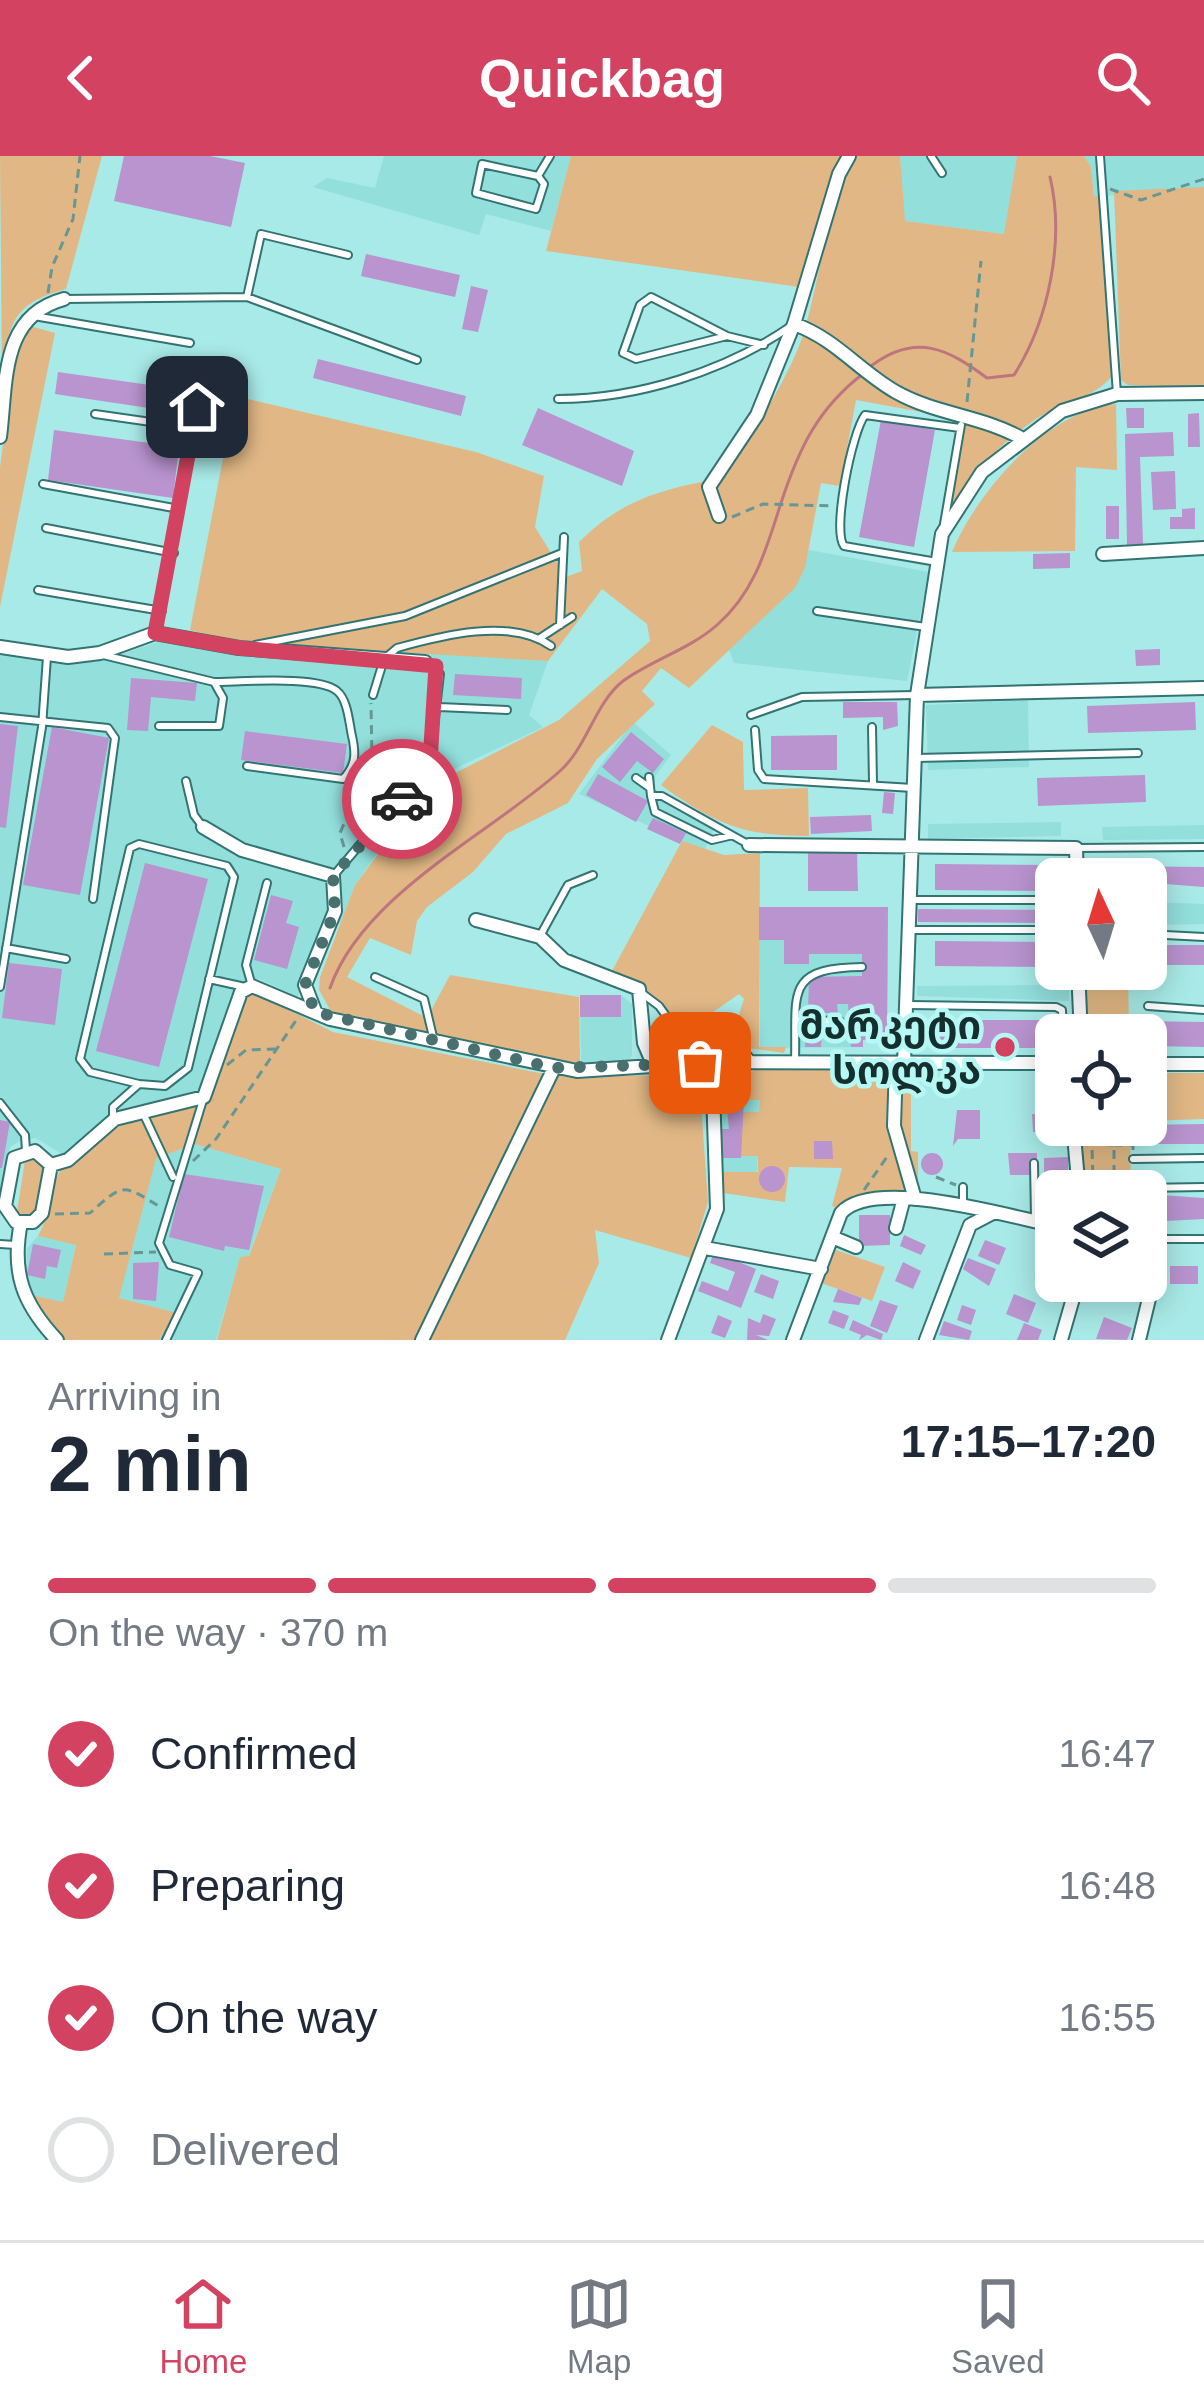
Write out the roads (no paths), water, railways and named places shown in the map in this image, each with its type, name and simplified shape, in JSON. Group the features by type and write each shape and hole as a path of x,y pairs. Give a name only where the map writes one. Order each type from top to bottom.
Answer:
{"street":[{"path":"719,516 710,487 758,416 794,324 838,174 849,156"},
{"path":"0,437 15,332 27,315 64,299"},
{"path":"794,324 833,341 890,389 961,421 1021,438"},
{"path":"896,1228 909,1199 897,1142 917,695 942,534 982,472 1062,410 1117,394 1204,393"},
{"path":"1103,554 1204,548"},
{"path":"0,647 47,657 100,653 155,633 239,648 425,662"},
{"path":"917,695 1204,688"},
{"path":"203,827 242,850 333,876 335,911 305,985 310,1010"},
{"path":"749,845 1076,848 1076,858"},
{"path":"476,920 540,937 564,960 632,985 643,994 644,1043 653,1064"},
{"path":"51,1165 68,1160 115,1119 203,1097 252,987 310,1010 554,1068 795,1061 1035,1063"},
{"path":"668,1340 717,1209 712,1062"},
{"path":"1167,1064 1204,1064"},
{"path":"422,1340 554,1068"},
{"path":"26,1151 43,1154 51,1165 42,1213 33,1222 9,1218 4,1206 14,1158 26,1151"},
{"path":"794,1340 841,1213 856,1202 909,1199 1035,1222"},
{"path":"926,1340 970,1225 993,1214"},
{"path":"21,1222 16,1245 27,1307 57,1340"},
{"path":"832,1237 856,1247"},
{"path":"705,1248 821,1269"},
{"path":"1061,1340 1072,1302"},
{"path":"1139,1340 1148,1302"}],"lane":[{"path":"538,176 550,156"},
{"path":"931,156 942,173"},
{"path":"1100,156 1117,394"},
{"path":"482,164 538,176 544,184 536,209 474,188 482,164"},
{"path":"247,297 261,234 348,255"},
{"path":"64,299 247,297 417,360"},
{"path":"727,336 636,359 623,353 640,305 651,297 727,336 764,345"},
{"path":"27,315 190,343"},
{"path":"558,399 605,399 750,355 794,324"},
{"path":"155,633 174,553 197,407"},
{"path":"95,414 194,428"},
{"path":"937,562 844,546 838,532 842,506 865,415 961,421 942,534"},
{"path":"43,484 178,509"},
{"path":"46,528 174,553"},
{"path":"560,625 564,537"},
{"path":"239,648 404,616 562,554"},
{"path":"38,590 162,610"},
{"path":"817,611 927,628"},
{"path":"540,638 572,617"},
{"path":"373,695 384,659 397,648 500,632 540,638 551,646"},
{"path":"100,653 214,682 317,683 335,688 343,698 356,752 353,769 343,779 247,766"},
{"path":"0,987 42,721 47,657"},
{"path":"333,876 430,762 440,674 425,662"},
{"path":"159,725 212,730 218,726 223,698 214,682"},
{"path":"751,715 802,697 917,695"},
{"path":"437,707 507,710"},
{"path":"0,717 108,728 116,738 93,899"},
{"path":"872,727 873,784"},
{"path":"754,730 758,770 764,779 913,788"},
{"path":"916,758 1138,753"},
{"path":"650,776 655,812 712,840 729,836"},
{"path":"636,778 651,792 749,845"},
{"path":"186,781 194,815 203,827"},
{"path":"139,844 227,866 234,877 209,979 188,1068 165,1086 90,1072 80,1059 130,848 139,844"},
{"path":"1076,848 1204,847"},
{"path":"540,937 568,885 593,875"},
{"path":"209,979 252,987 246,964 267,883"},
{"path":"910,900 1035,901"},
{"path":"909,931 1035,930"},
{"path":"1167,935 1204,937"},
{"path":"6,948 66,959"},
{"path":"795,1061 802,979 818,968 862,967"},
{"path":"375,977 424,1000 434,1041"},
{"path":"643,994 712,1062"},
{"path":"905,1004 1056,1006 1062,1014"},
{"path":"1148,1006 1204,1010"},
{"path":"796,1021 840,1021"},
{"path":"677,1030 731,1036 753,1062"},
{"path":"712,1034 712,1062"},
{"path":"115,1119 113,1107 139,1084"},
{"path":"166,1340 198,1273 170,1265 160,1251 174,1180 203,1097"},
{"path":"0,1103 25,1135 26,1151"},
{"path":"143,1112 174,1180"},
{"path":"1133,1159 1204,1157"},
{"path":"1034,1163 1035,1222"},
{"path":"963,1187 963,1209"},
{"path":"1167,1188 1204,1187"},
{"path":"1167,1239 1204,1239"},
{"path":"0,1244 16,1245"}],"waterway":[{"path":"871,366 917,347 945,352 987,378 1014,375 1036,330 1051,279 1056,227 1050,177"},
{"path":"781,503 812,431 834,400 864,373"},
{"path":"330,988 346,954 399,895 560,771 613,690 695,641 730,613 757,570 780,506"}],"place":[{"name":"მარკეტი სოლკა","path":"1005,1047"}]}
